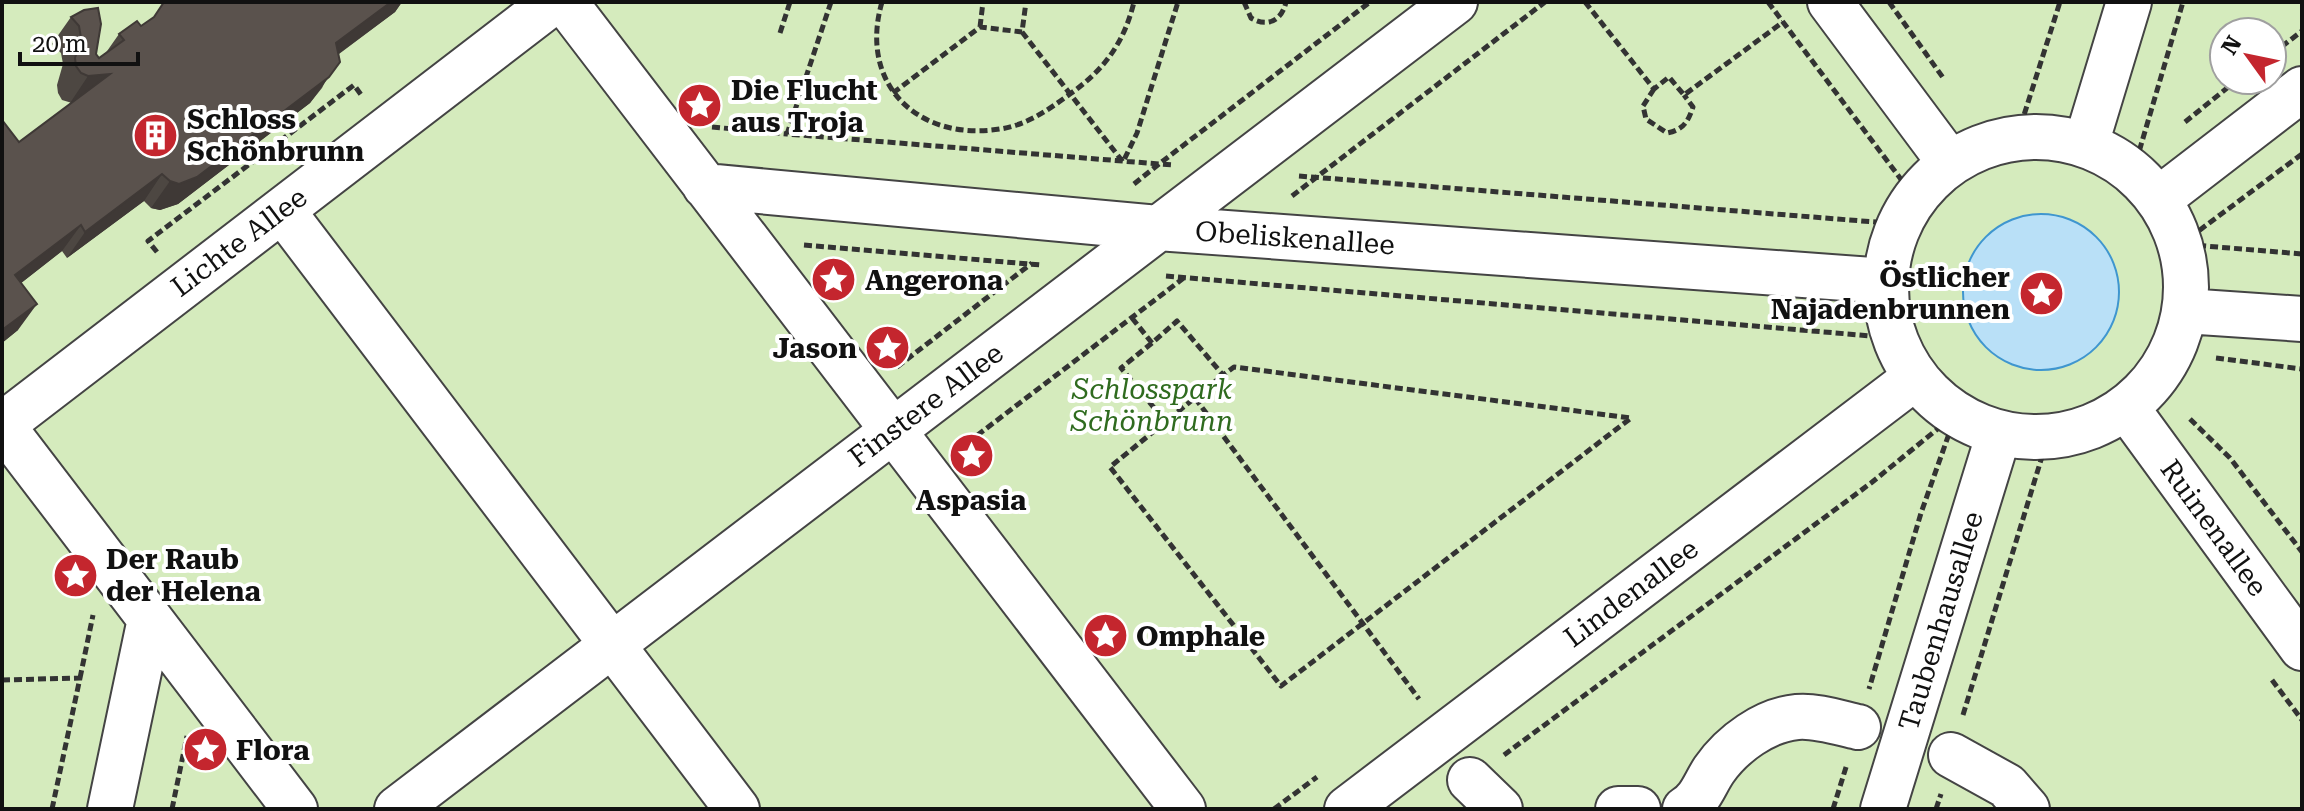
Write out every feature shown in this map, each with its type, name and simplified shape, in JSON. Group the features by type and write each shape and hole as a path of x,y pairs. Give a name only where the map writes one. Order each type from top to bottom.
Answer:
{"street":[{"name":"Lichte Allee","path":"2,425 553,2"},
{"path":"565,2 1183,809"},
{"name":"Finstere Allee","path":"397,809 1455,2"},
{"path":"1830,2 1950,163"},
{"path":"2086,144 2129,2"},
{"path":"2145,177 2302,89"},
{"path":"2017,137 2052,137 2086,144 2111,155 2145,177 2181,244 2186,277 2185,311 2150,381 2086,429 2048,437 1999,433 1956,414 1934,397 1889,342 1886,281 1890,252 1900,224 1915,198 1950,163 1982,146 2017,137"},
{"name":"Obeliskenallee","path":"705,186 1158,228 1886,281"},
{"path":"282,210 737,809"},
{"path":"2185,311 2302,319"},
{"name":"Lindenallee","path":"1347,809 1916,377"},
{"name":"Ruinenallee","path":"2150,381 2302,648"},
{"path":"2,425 295,809"},
{"name":"Taubenhausallee","path":"1883,809 1999,433"},
{"path":"110,809 150,619"},
{"path":"1685,809 1702,793 1721,761 1768,725 1799,717 1858,727"},
{"path":"1951,755 2007,786 2027,809"},
{"path":"1618,809 1638,809"}],"path":[{"path":"780,33 790,2"},
{"path":"787,134 831,2"},
{"path":"882,2 876,42 878,62 893,93 918,116 935,124 972,130 997,130 1035,118 1088,82 1116,50 1126,32 1134,2"},
{"path":"980,27 983,2"},
{"path":"1026,2 1022,32 1123,162"},
{"path":"1123,162 1137,133 1178,2"},
{"path":"1244,2 1251,18 1263,23 1280,17 1286,2"},
{"path":"656,122 1159,164 1370,2"},
{"path":"1585,2 1654,89"},
{"path":"1768,2 1915,198"},
{"path":"2017,137 2060,2"},
{"path":"2145,177 2183,2"},
{"path":"1684,95 1783,22"},
{"path":"893,93 980,27 1022,32"},
{"path":"1669,77 1693,107 1689,120 1680,131 1667,133 1646,119 1643,106 1654,89 1669,77"},
{"path":"2175,132 2216,96"},
{"path":"183,214 323,110"},
{"path":"2181,244 2302,154"},
{"path":"747,240 1889,342"},
{"path":"2181,244 2302,254"},
{"path":"1132,318 1152,343"},
{"path":"1165,421 1121,368 1177,321 1223,375"},
{"path":"1234,367 1631,418 1281,686 1110,467 1195,398 1234,367"},
{"path":"2150,381 2302,369"},
{"path":"2150,381 2230,458 2302,552"},
{"path":"1195,398 1419,699"},
{"path":"1833,809 1921,513 1956,414"},
{"path":"1485,795 1956,414"},
{"path":"1936,809 2048,437"},
{"path":"52,809 105,559"},
{"path":"2,680 80,678"},
{"path":"172,809 198,682"},
{"path":"1407,708 1431,690"},
{"path":"1274,809 1322,772"}],"green space":[{"name":"Schlosspark Schönbrunn","path":"2,2 2302,2 2302,809 2,809"}],"water":[{"name":"Östlicher Najadenbrunnen","path":"2041,214 2071,220 2096,237 2113,262 2119,292 2113,322 2096,347 2071,364 2041,370 2011,364 1986,347 1969,322 1963,292 1969,262 1986,237 2011,220"}],"building":[{"name":"Schloss Schönbrunn","path":"164,2 391,2 336,43 340,62 329,77 197,177 179,184 162,174 85,232 81,225 15,275 37,304 2,330 2,120 19,142 110,74 88,76 76,66 81,38 79,26 71,17 84,10 98,8 101,24 96,54 99,58 124,40 119,34 137,21 141,26 154,17"}],"place":[{"name":"Die Flucht aus Troja","path":"700,106"},
{"name":"Schloss Schönbrunn","path":"156,135"},
{"name":"Angerona","path":"834,280"},
{"name":"Östlicher Najadenbrunnen","path":"2041,293"},
{"name":"Jason","path":"888,348"},
{"name":"Aspasia","path":"971,456"},
{"name":"Der Raub der Helena","path":"75,575"},
{"name":"Omphale","path":"1105,636"},
{"name":"Flora","path":"205,750"}]}
